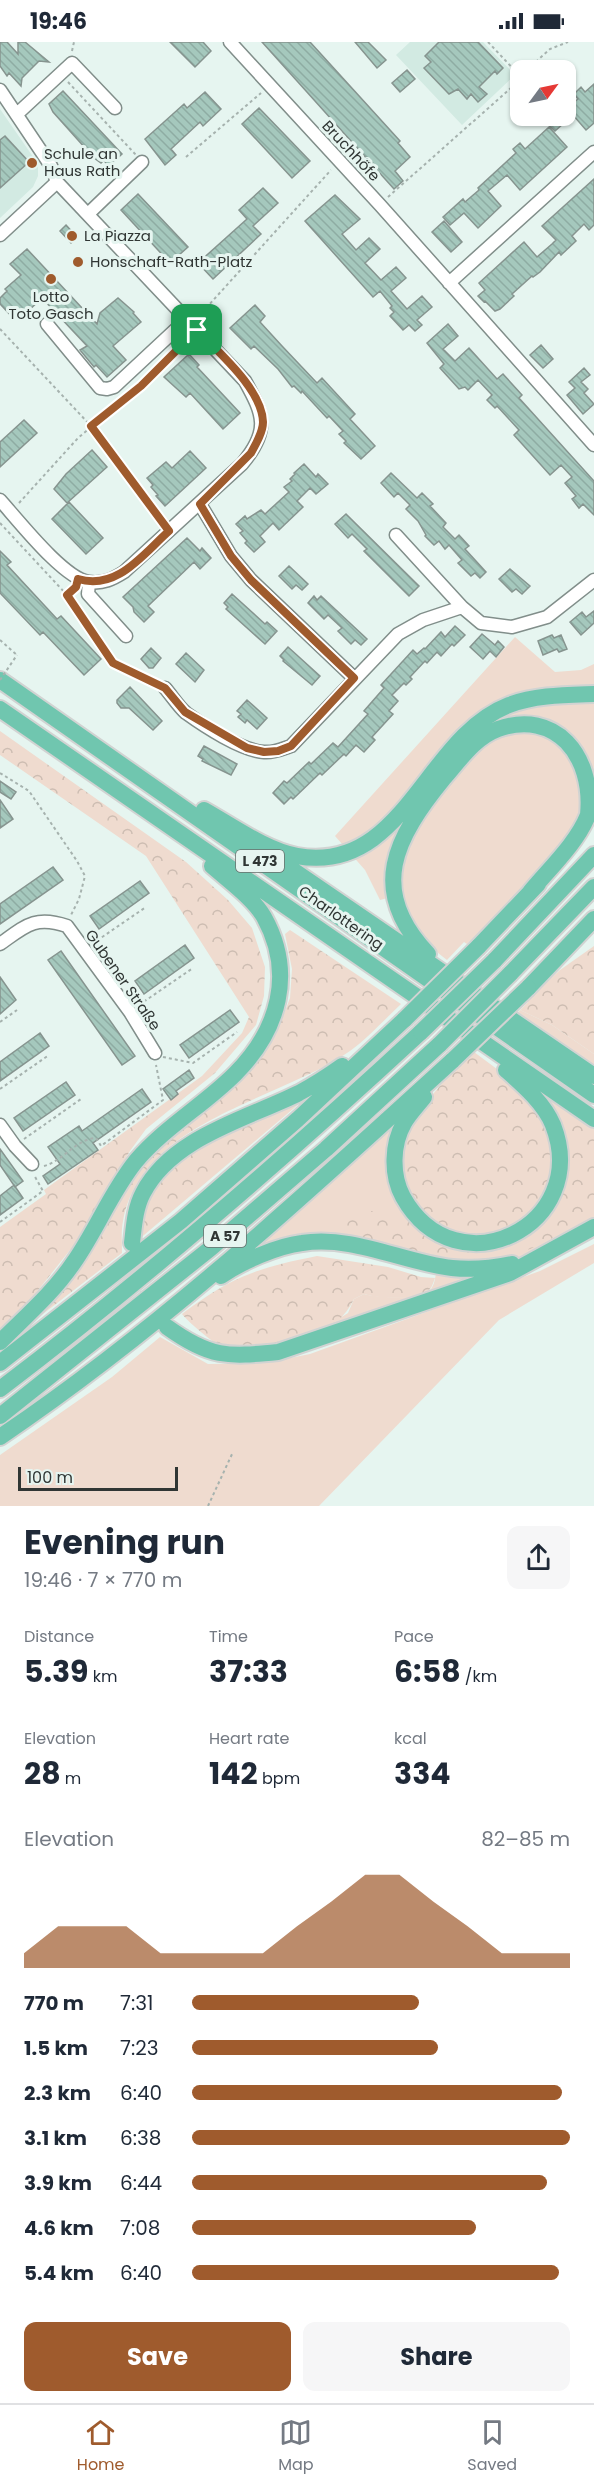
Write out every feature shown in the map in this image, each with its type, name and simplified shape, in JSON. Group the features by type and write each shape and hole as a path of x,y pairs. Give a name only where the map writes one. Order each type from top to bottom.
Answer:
{"highway":[{"name":"Charlottering","path":"0,680 594,1095"},
{"path":"204,810 266,844 295,856 323,860 346,854 368,843 389,826 458,742 482,721 508,705 561,695 594,694"},
{"name":"Charlottering","path":"0,709 594,1119"},
{"path":"53,716 119,750 594,1076"},
{"path":"460,983 411,935 399,914 392,884 396,854 409,826 471,746 495,730 518,724 543,725 564,735 582,752 592,773 593,794 587,816 574,838 530,892"},
{"path":"0,1342 73,1264 114,1194 153,1142 236,1074 256,1050 271,1024 280,998 281,970 275,942 263,915 237,888 165,823"},
{"path":"0,1363 181,1221 297,1119 405,1019 478,947 594,825"},
{"name":"A 57","path":"0,1389 198,1232 312,1134 494,961 594,855"},
{"name":"A 57","path":"0,1416 211,1248 326,1149 440,1044 594,887"},
{"path":"0,1437 53,1401 194,1291 288,1210 453,1060 528,988 594,919"},
{"path":"528,988 576,947 594,937"},
{"path":"132,1242 136,1214 143,1193 163,1166 189,1146 300,1092 329,1075 405,1019"},
{"path":"453,1060 404,1123 395,1149 395,1172 400,1192 409,1209 422,1223 446,1238 481,1244 505,1239 528,1226 546,1209 559,1179 560,1150 552,1123 531,1092 504,1068 489,1048"},
{"path":"571,1059 594,1069"},
{"path":"167,1327 191,1344 219,1354 246,1355 278,1352 510,1273 594,1227"},
{"path":"194,1291 232,1269 301,1243 331,1242 362,1247 453,1268 495,1267 534,1260"}],"street":[{"name":"Bruchhöfe","path":"230,42 380,205 594,445"},
{"path":"17,114 72,63 115,108"},
{"path":"0,90 51,166 57,182 245,381 260,408 263,423 257,443 251,453 200,504 112,580 83,581 66,571 0,500"},
{"path":"449,283 594,152"},
{"path":"88,214 142,162"},
{"path":"0,235 57,182"},
{"path":"46,324 100,388 107,390 114,387 192,324"},
{"path":"584,433 594,424"},
{"path":"200,504 231,556 251,580 354,678"},
{"path":"396,535 462,607 481,623 512,627 547,617 594,580"},
{"path":"83,581 88,594 126,636"},
{"path":"165,688 185,712 247,748 264,752 278,751 291,746 398,634 423,620 462,607"},
{"name":"Gubener Straße","path":"0,944 31,922 50,920 67,926 130,1012 155,1053"},
{"path":"0,1125 32,1164"}],"path":[{"path":"488,42 510,67"},
{"path":"538,60 550,50 568,42"},
{"path":"60,74 142,162"},
{"path":"186,157 270,85"},
{"path":"380,205 510,87"},
{"path":"11,512 54,462 91,426 141,386 192,324 339,161"},
{"path":"0,329 91,426 169,531"},
{"path":"0,523 67,595 113,663 165,688"},
{"path":"67,595 83,581"},
{"path":"0,640 17,655 0,680"},
{"path":"0,773 29,791 72,852 85,876 79,899 67,926"},
{"path":"85,949 146,908"},
{"path":"130,1012 193,968"},
{"path":"0,1022 17,1011"},
{"path":"155,1053 166,1059 193,1063 237,1032"},
{"path":"32,1164 40,1167 53,1163 88,1138 96,1138 101,1146 163,1100 155,1053"},
{"path":"0,1089 49,1055"},
{"path":"15,1146 81,1099"},
{"path":"0,1222 43,1191 34,1174 32,1164"},
{"path":"208,1506 233,1452"}],"shaded area":[{"path":"410,42 483,42 510,70 510,80 462,125 396,55"},
{"name":"Schule an Haus Rath","path":"0,109 38,164 38,176 33,187 0,218 0,188 28,161 20,153 12,160 5,152 13,144 5,136 0,140"}],"green space":[{"path":"515,637 555,672 581,670 594,664 594,806 531,881 467,944 464,942 447,960 419,931 403,894 380,900 365,870 335,836"},
{"path":"0,731 186,862 228,900 252,928 265,967 264,996 256,1025 215,1073 146,1129 130,1151 74,1245 32,1298 0,1329 0,1227 46,1194 44,1190 202,1076 242,1033 249,1017 146,856 0,755"},
{"path":"290,930 401,1004 350,1051 320,1069 217,1117 184,1136 156,1159 135,1187 123,1221 122,1253 26,1327 133,1172 168,1136 252,1068 276,1034 290,998 292,969 285,934"},
{"path":"594,946 594,1054 552,1025 520,1010 528,1002 526,1000 560,970"},
{"path":"520,1010 552,1025 594,1054 594,1065 516,1014"},
{"path":"470,1049 513,1081 548,1124 554,1172 537,1211 498,1235 467,1238 429,1220 403,1183 402,1146 411,1121"},
{"path":"533,1084 594,1127 594,1220 520,1265 307,1339 348,1313 354,1299 364,1294 398,1297 425,1293 433,1284 437,1263 373,1247 251,1252 398,1122"},
{"path":"319,1087 137,1241 143,1209 175,1159"},
{"path":"567,1121 578,1123 594,1131 594,1218 517,1253 516,1242 546,1218 562,1193 566,1164 561,1126"},
{"path":"371,1211 404,1217 424,1231 483,1249 485,1256 481,1262 426,1258 333,1237 327,1231 334,1221 340,1218"},
{"path":"594,1244 594,1263 499,1320 319,1506 0,1506 0,1455 112,1377 160,1337 208,1364 265,1363 310,1354 540,1271"},
{"path":"317,1256 388,1267 421,1277 435,1278 429,1290 415,1296 388,1298 364,1294 354,1299 346,1312 324,1331 281,1346 229,1351 204,1335 182,1314 215,1291 245,1276 277,1265"}],"building":[{"path":"0,42 7,42 18,54 18,42 25,42 49,62 39,61 22,78 21,86 9,73 7,76 0,66"},
{"path":"170,42 203,42 211,51 195,67"},
{"path":"262,42 310,42 400,141 398,143 410,157 395,171 403,181 394,189"},
{"path":"355,42 368,42 386,60 377,68"},
{"path":"439,42 478,42 503,68 497,74 495,71 479,87 487,94 478,102 471,94 467,99 458,89 449,94 424,68 431,62 425,56"},
{"path":"407,70 415,79 400,92 392,83"},
{"path":"594,84 594,123 586,130 576,118 576,101 578,99 576,92 581,87 585,92"},
{"path":"63,91 122,154 108,167 104,160 101,163 94,158 53,112 49,104"},
{"path":"205,92 221,109 203,126 200,122 171,149 176,155 165,165 145,139 184,104 187,108"},
{"path":"259,108 310,161 292,178 242,124"},
{"path":"550,126 561,126 555,131"},
{"path":"549,127 567,147 520,190 507,175 488,191 501,206 478,228 464,213 450,225 443,217 463,199 465,202 479,190 478,188 516,153 513,149 520,143 525,149"},
{"path":"5,136 29,162 0,188 0,140"},
{"path":"594,179 594,225 589,230 584,224 572,236 576,241 561,255 559,252 540,272 532,276 512,294 514,296 500,309 495,311 484,302 478,296 485,290 479,283 524,242 537,257 552,244 556,240 542,226"},
{"path":"263,188 278,203 253,226 261,234 213,279 198,263 247,219 239,210"},
{"path":"138,194 188,247 170,263 121,210"},
{"path":"335,195 360,219 342,234 356,250 369,238 380,249 365,263 381,280 396,267 406,278 391,291 407,309 422,296 432,307 417,320 422,325 415,331 409,325 403,330 390,316 394,312 390,308 392,306 380,291 373,297 305,221"},
{"path":"444,221 462,242 451,252 432,232"},
{"path":"66,225 77,237 71,243 60,231"},
{"path":"27,249 97,324 100,313 118,298 134,312 141,322 113,346 126,360 107,377 96,365 94,367 80,350 87,346 42,298 27,312 24,310 14,319 0,304 0,298 7,291 5,289 21,275 10,264"},
{"path":"255,305 265,316 260,322 282,346 317,383 322,378 355,414 350,419 375,446 361,459 344,443 346,441 339,434 343,431 329,416 327,418 302,391 301,393 294,386 292,387 278,369 254,346 251,349 230,328"},
{"path":"448,324 458,336 443,349 455,361 469,348 497,379 503,374 522,395 519,398 594,481 594,515 583,504 579,508 572,499 576,496 565,483 572,477 561,465 550,475 514,435 519,430 497,406 495,408 487,400 492,395 478,380 468,390 465,387 459,389 440,368 444,364 427,343"},
{"path":"541,345 553,359 543,368 530,355"},
{"path":"189,354 199,365 197,367 240,413 223,429 190,393 186,397 164,377"},
{"path":"584,368 590,375 581,382 588,389 584,393 594,404 583,414 567,395 575,388 569,382"},
{"path":"24,420 37,433 0,467 0,442"},
{"path":"92,450 107,467 67,503 54,489 66,474"},
{"path":"190,451 206,468 165,506 156,496 158,495 151,487 153,485 147,478 166,462 172,468"},
{"path":"304,464 316,477 318,474 328,484 316,494 310,488 297,501 303,507 279,530 273,523 260,536 265,542 254,552 245,543 247,541 240,533 243,531 236,524 245,516 247,519 261,510 265,514 289,492 284,487 292,481 290,479 294,473"},
{"path":"391,473 417,498 422,493 433,504 430,506 446,523 443,527 455,539 459,535 469,546 465,549 486,572 480,578 475,573 471,576 458,563 462,560 449,545 445,549 439,541 434,545 425,536 418,521 406,509 410,505 398,493 394,497 381,483"},
{"path":"69,502 103,538 86,554 52,519"},
{"path":"346,514 419,586 409,596 364,551 367,549 352,534 348,538 335,524"},
{"path":"187,538 200,551 202,548 211,558 200,569 194,562 148,606 154,612 144,622 123,597"},
{"path":"0,551 11,562 7,565 57,619 61,616 101,659 84,675 43,632 40,635 0,593"},
{"path":"289,566 308,584 302,590 296,585 292,589 279,576"},
{"path":"510,569 530,586 522,594 516,589 512,592 499,579"},
{"path":"232,594 265,624 267,622 277,631 265,644 226,609 228,607 224,603"},
{"path":"314,596 317,600 321,596 367,639 361,645 355,640 351,644 338,631 342,628 328,615 324,619 308,603"},
{"path":"594,611 594,623 581,635 570,622 582,612 586,617"},
{"path":"455,626 465,635 441,656 437,652 427,663 425,661 410,677 412,679 406,685 404,683 392,695 398,701 389,711 393,714 372,737 375,740 364,752 356,745 346,756 344,754 322,775 320,773 293,799 291,797 284,804 273,793 284,781 287,783 333,743 338,747 368,714 364,711 384,688 381,685 413,650 417,654 441,632 445,637"},
{"path":"482,634 495,645 498,641 504,647 496,657 490,651 483,659 470,647"},
{"path":"552,635 554,638 561,635 567,649 559,652 557,649 543,655 538,641"},
{"path":"288,647 320,676 312,685 283,661 280,656"},
{"path":"151,648 161,658 153,668 149,668 141,659"},
{"path":"186,653 204,670 195,682 176,664"},
{"path":"130,687 162,721 153,730 129,708 121,708 117,703 117,700"},
{"path":"247,700 267,718 257,729 247,720 245,723 238,717 241,714 237,711"},
{"path":"204,746 237,764 231,775 202,761 203,759 198,756"},
{"path":"0,781 16,792 11,799 0,792"},
{"path":"0,800 13,819 0,828"},
{"path":"53,867 63,880 0,924 0,904"},
{"path":"140,881 149,893 99,929 90,916"},
{"path":"185,945 194,958 144,994 135,981"},
{"path":"61,951 135,1056 122,1065 48,960"},
{"path":"0,977 16,1000 0,1014"},
{"path":"230,1010 239,1022 189,1058 180,1045"},
{"path":"40,1033 49,1046 0,1081 0,1062"},
{"path":"189,1070 194,1078 176,1091 178,1094 171,1100 163,1089"},
{"path":"66,1082 75,1095 23,1131 14,1118"},
{"path":"142,1089 151,1102 93,1143 98,1150 48,1184 43,1176 60,1164 48,1147 79,1126 82,1131"},
{"path":"0,1149 23,1181 15,1187 0,1165"},
{"path":"14,1185 23,1198 0,1215 0,1196"}],"tunnel":[{"path":"132,1243 146,1286 167,1327"}],"place":[{"name":"Schule an Haus Rath","path":"32,163"},
{"name":"La Piazza","path":"72,236"},
{"name":"Honschaft-Rath-Platz","path":"78,262"},
{"name":"Lotto Toto Gasch","path":"51,279"}],"route":[{"path":"197,330 245,381 260,408 263,423 257,443 251,453 200,504 231,556 251,580 354,678 291,746 278,751 264,752 247,748 230,740 185,712 165,688 113,663 67,595 76,587 78,579 88,582 112,580 169,531 91,426 141,386 197,330"}]}
